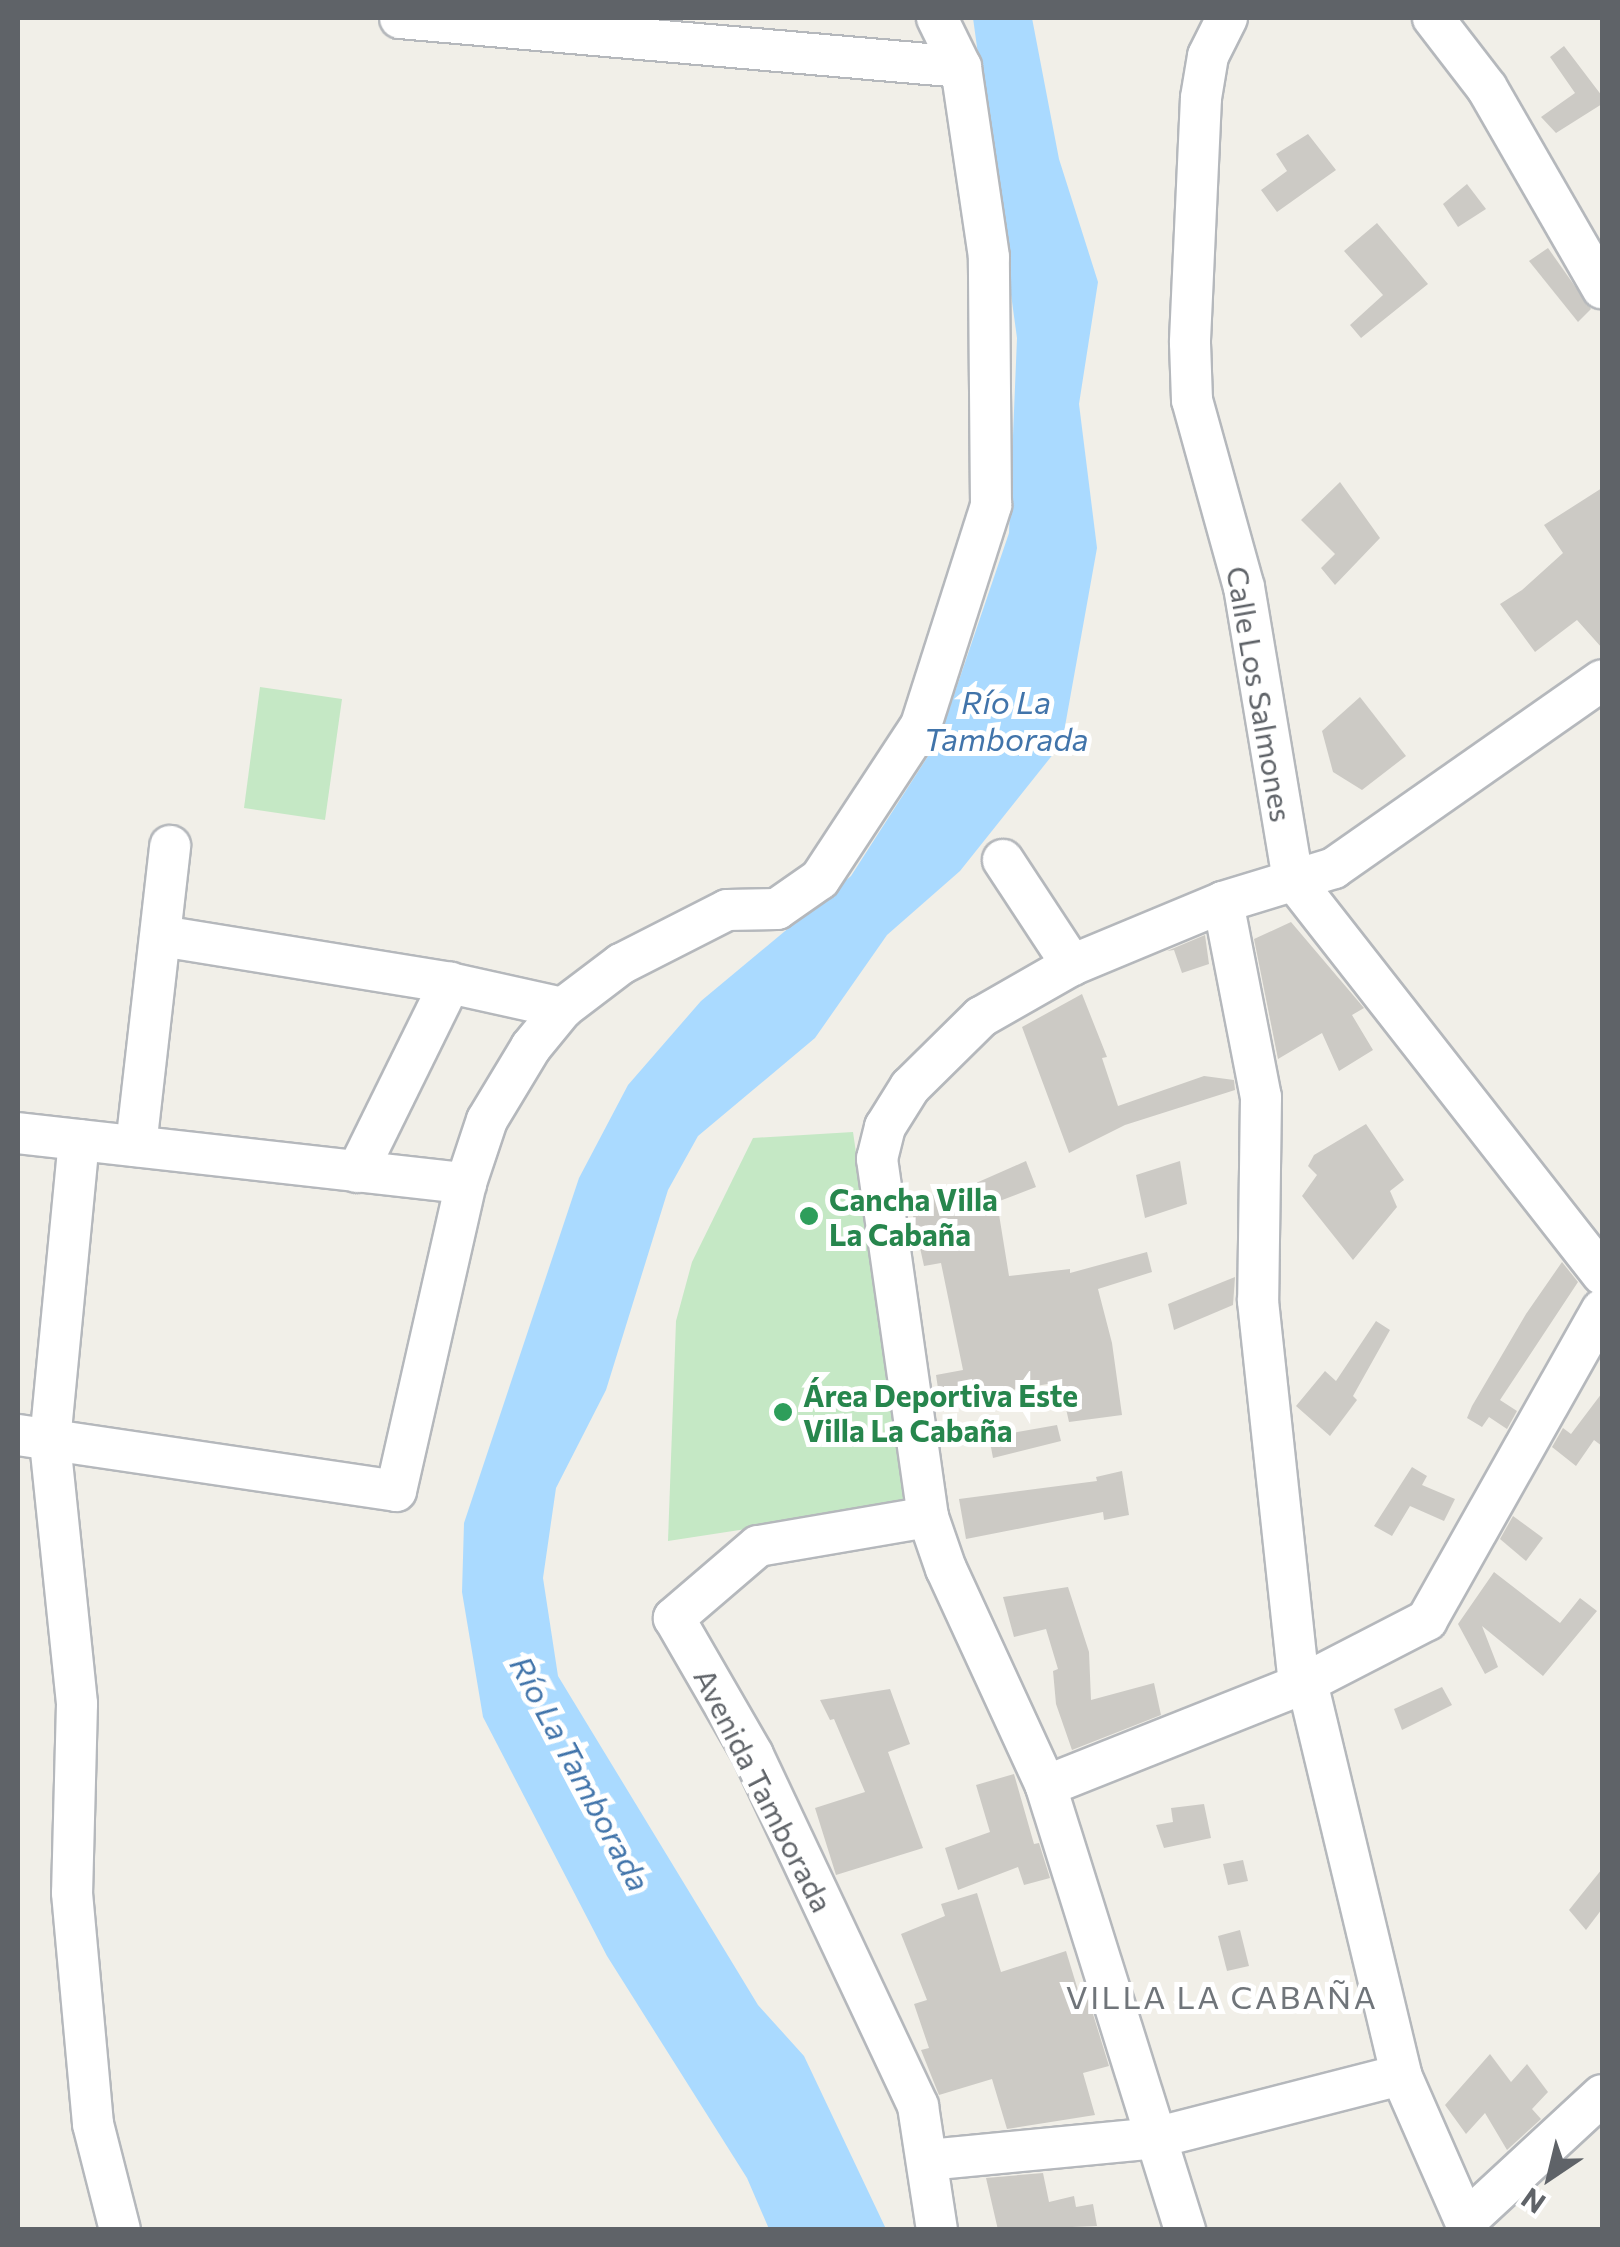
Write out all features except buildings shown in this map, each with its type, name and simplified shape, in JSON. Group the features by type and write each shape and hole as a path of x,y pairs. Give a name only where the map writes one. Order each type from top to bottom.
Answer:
{"street":[{"path":"400,18 961,67"},
{"path":"34,1439 396,1491 466,1182 487,1120 531,1047 563,1008 638,954 727,910 777,909 820,879 921,725 991,505 989,256 961,67 937,18"},
{"name":"Calle Los Salmones","path":"1227,18 1208,56 1201,98 1190,343 1192,400 1244,587 1293,879 1602,1274"},
{"path":"1433,18 1487,88 1602,288"},
{"path":"1185,2230 1046,1786 946,1569 928,1518 877,1159 885,1127 910,1086 981,1017 1072,965 1223,902 1334,868 1602,680"},
{"path":"136,1146 170,846"},
{"path":"1003,860 1072,965"},
{"path":"1223,902 1261,1096 1258,1301 1303,1682 1400,2075 1467,2226 1602,2095"},
{"path":"161,936 450,984 563,1008"},
{"path":"357,1172 450,984"},
{"path":"18,1132 466,1182"},
{"path":"79,1140 34,1439 77,1704 72,1892 93,2124 120,2230"},
{"path":"1046,1786 1303,1682 1427,1620 1602,1310"},
{"name":"Avenida Tamborada","path":"928,1518 758,1546 674,1618 753,1755 910,2088 928,2160 937,2230"},
{"path":"928,2160 1155,2138 1400,2075"}],"green space":[{"path":"260,687 342,699 325,820 244,808"},
{"name":"Área Deportiva Este Villa La Cabaña","path":"853,1132 907,1504 668,1541 676,1321 692,1262 753,1138"}],"water":[{"name":"Río La Tamborada","path":"973,18 1032,18 1059,159 1098,282 1079,404 1097,548 1062,743 960,871 887,935 815,1038 698,1136 668,1190 606,1390 556,1488 543,1578 558,1676 758,2005 804,2056 886,2229 769,2229 747,2178 607,1956 483,1717 462,1592 464,1523 579,1178 628,1085 701,1001 851,876 939,739 1009,533 1017,338"}],"place":[{"name":"Cancha Villa La Cabaña","path":"809,1216"},
{"name":"Área Deportiva Este Villa La Cabaña","path":"783,1412"}],"district":[{"name":"VILLA LA CABAÑA","path":"1222,1996"}]}
